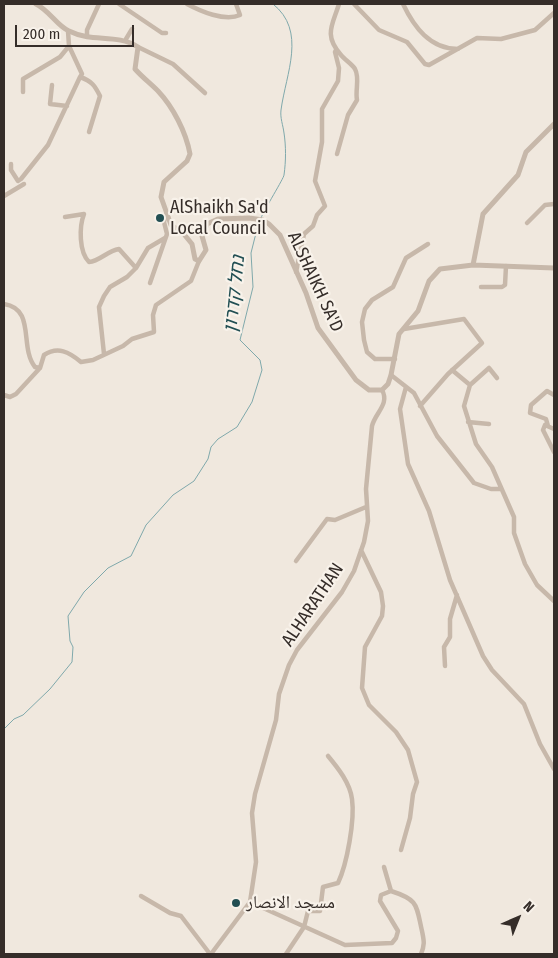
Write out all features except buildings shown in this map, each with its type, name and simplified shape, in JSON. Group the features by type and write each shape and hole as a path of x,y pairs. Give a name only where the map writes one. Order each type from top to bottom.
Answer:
{"street":[{"path":"36,4 46,9 68,31 87,37 126,39 173,64 205,93"},
{"path":"87,37 87,30 99,4"},
{"path":"119,4 140,21 162,33 166,33"},
{"path":"187,4 202,12 234,17 240,15 236,4"},
{"path":"296,272 304,234 313,226 317,215 325,206 315,181 322,142 322,109 338,81 339,68 331,34 331,25 340,4"},
{"path":"354,4 379,30 407,42 425,64 436,62 477,38 501,39 535,30 554,12"},
{"path":"402,4 418,30 434,44 447,49 459,49"},
{"path":"126,39 132,29"},
{"path":"11,164 11,170 18,181 48,145 82,74 69,46 68,31"},
{"path":"23,92 23,79 60,57 69,46"},
{"path":"4,395 10,397 16,394 40,368 44,355 51,351 61,350 81,362 93,360 123,346 132,339 154,332 153,315 156,305 190,280 199,261 195,259 192,244 183,233 171,225 161,197 164,182 187,161 190,154 185,134 160,93 135,69 138,47"},
{"path":"336,50 354,67 358,76 355,90 358,100 348,115 337,154"},
{"path":"80,77 89,80 95,86 100,96 89,132"},
{"path":"52,85 50,104 67,106"},
{"path":"473,265 483,214 518,175 526,152 554,124"},
{"path":"4,196 24,184"},
{"path":"527,223 545,205 554,204"},
{"path":"65,216 84,214 81,238 84,257 89,262 111,250 119,249 136,268"},
{"path":"150,283 167,234 164,222 166,214"},
{"name":"ALSHAIKH SA'D","path":"199,261 206,250 202,236 207,224 218,219 254,218 263,220 280,235 306,293 318,328 356,380 370,390 382,390"},
{"path":"104,354 99,308 110,287 127,277 136,268 148,248 165,238"},
{"path":"395,359 375,359 367,352 362,322 365,309 372,300 393,287 406,258 428,244"},
{"name":"ALHARATHAN","path":"211,954 250,902 256,862 252,813 259,775 276,720 279,694 297,650 342,592 354,571 361,550 368,521 366,507 372,426 374,416 385,404 385,396 382,390 391,375 395,359 396,341 418,311 430,281 440,270 473,265 554,268"},
{"path":"481,287 502,287 505,285 506,266"},
{"path":"4,304 16,308 24,316 28,350 32,364 40,368"},
{"path":"404,328 464,319 482,343 452,370 420,406"},
{"path":"497,378 489,368 470,385 464,406 468,422 476,444 492,467 514,517 514,533 525,564 537,586 554,601"},
{"path":"452,370 470,385"},
{"path":"391,375 414,394 437,436 474,483 490,489 501,489"},
{"path":"406,387 400,409 408,464 429,510 457,595 483,656 492,670 524,704 540,744 554,769"},
{"path":"554,395 547,391 531,405 530,413 546,418 548,426 554,429"},
{"path":"468,422 489,424"},
{"path":"548,426 544,427 544,430 554,452"},
{"path":"296,561 327,519 335,520 366,507"},
{"path":"361,550 381,592 383,606 382,616 365,647 362,688 369,705 396,732 408,750 417,782 401,850"},
{"path":"445,666 444,647 450,637 450,619 457,595"},
{"path":"286,954 304,927 308,911 320,912 323,887 338,883 343,873 350,840 352,799 343,774 328,756"},
{"path":"384,868 391,891"},
{"path":"250,902 345,945 392,942 396,938 398,931 380,902 381,895 391,891 410,898 416,904 426,944 421,954"},
{"path":"141,896 170,914 181,916 211,954"}],"waterway":[{"name":"נחל קדרון","path":"261,218 284,175 285,138 281,113 292,53 289,27 283,15 273,4"},
{"name":"נחל קדרון","path":"4,729 14,719 23,715 50,689 72,662 73,647 70,641 68,616 84,592 108,568 131,556 146,525 173,495 194,481 208,459 211,447 218,439 237,427 252,402 262,370 260,360 240,340 253,287 251,253 259,221"}],"place":[{"name":"AlShaikh Sa'd Local Council","path":"160,218"},
{"name":"مسجد الانصار","path":"236,903"}]}
